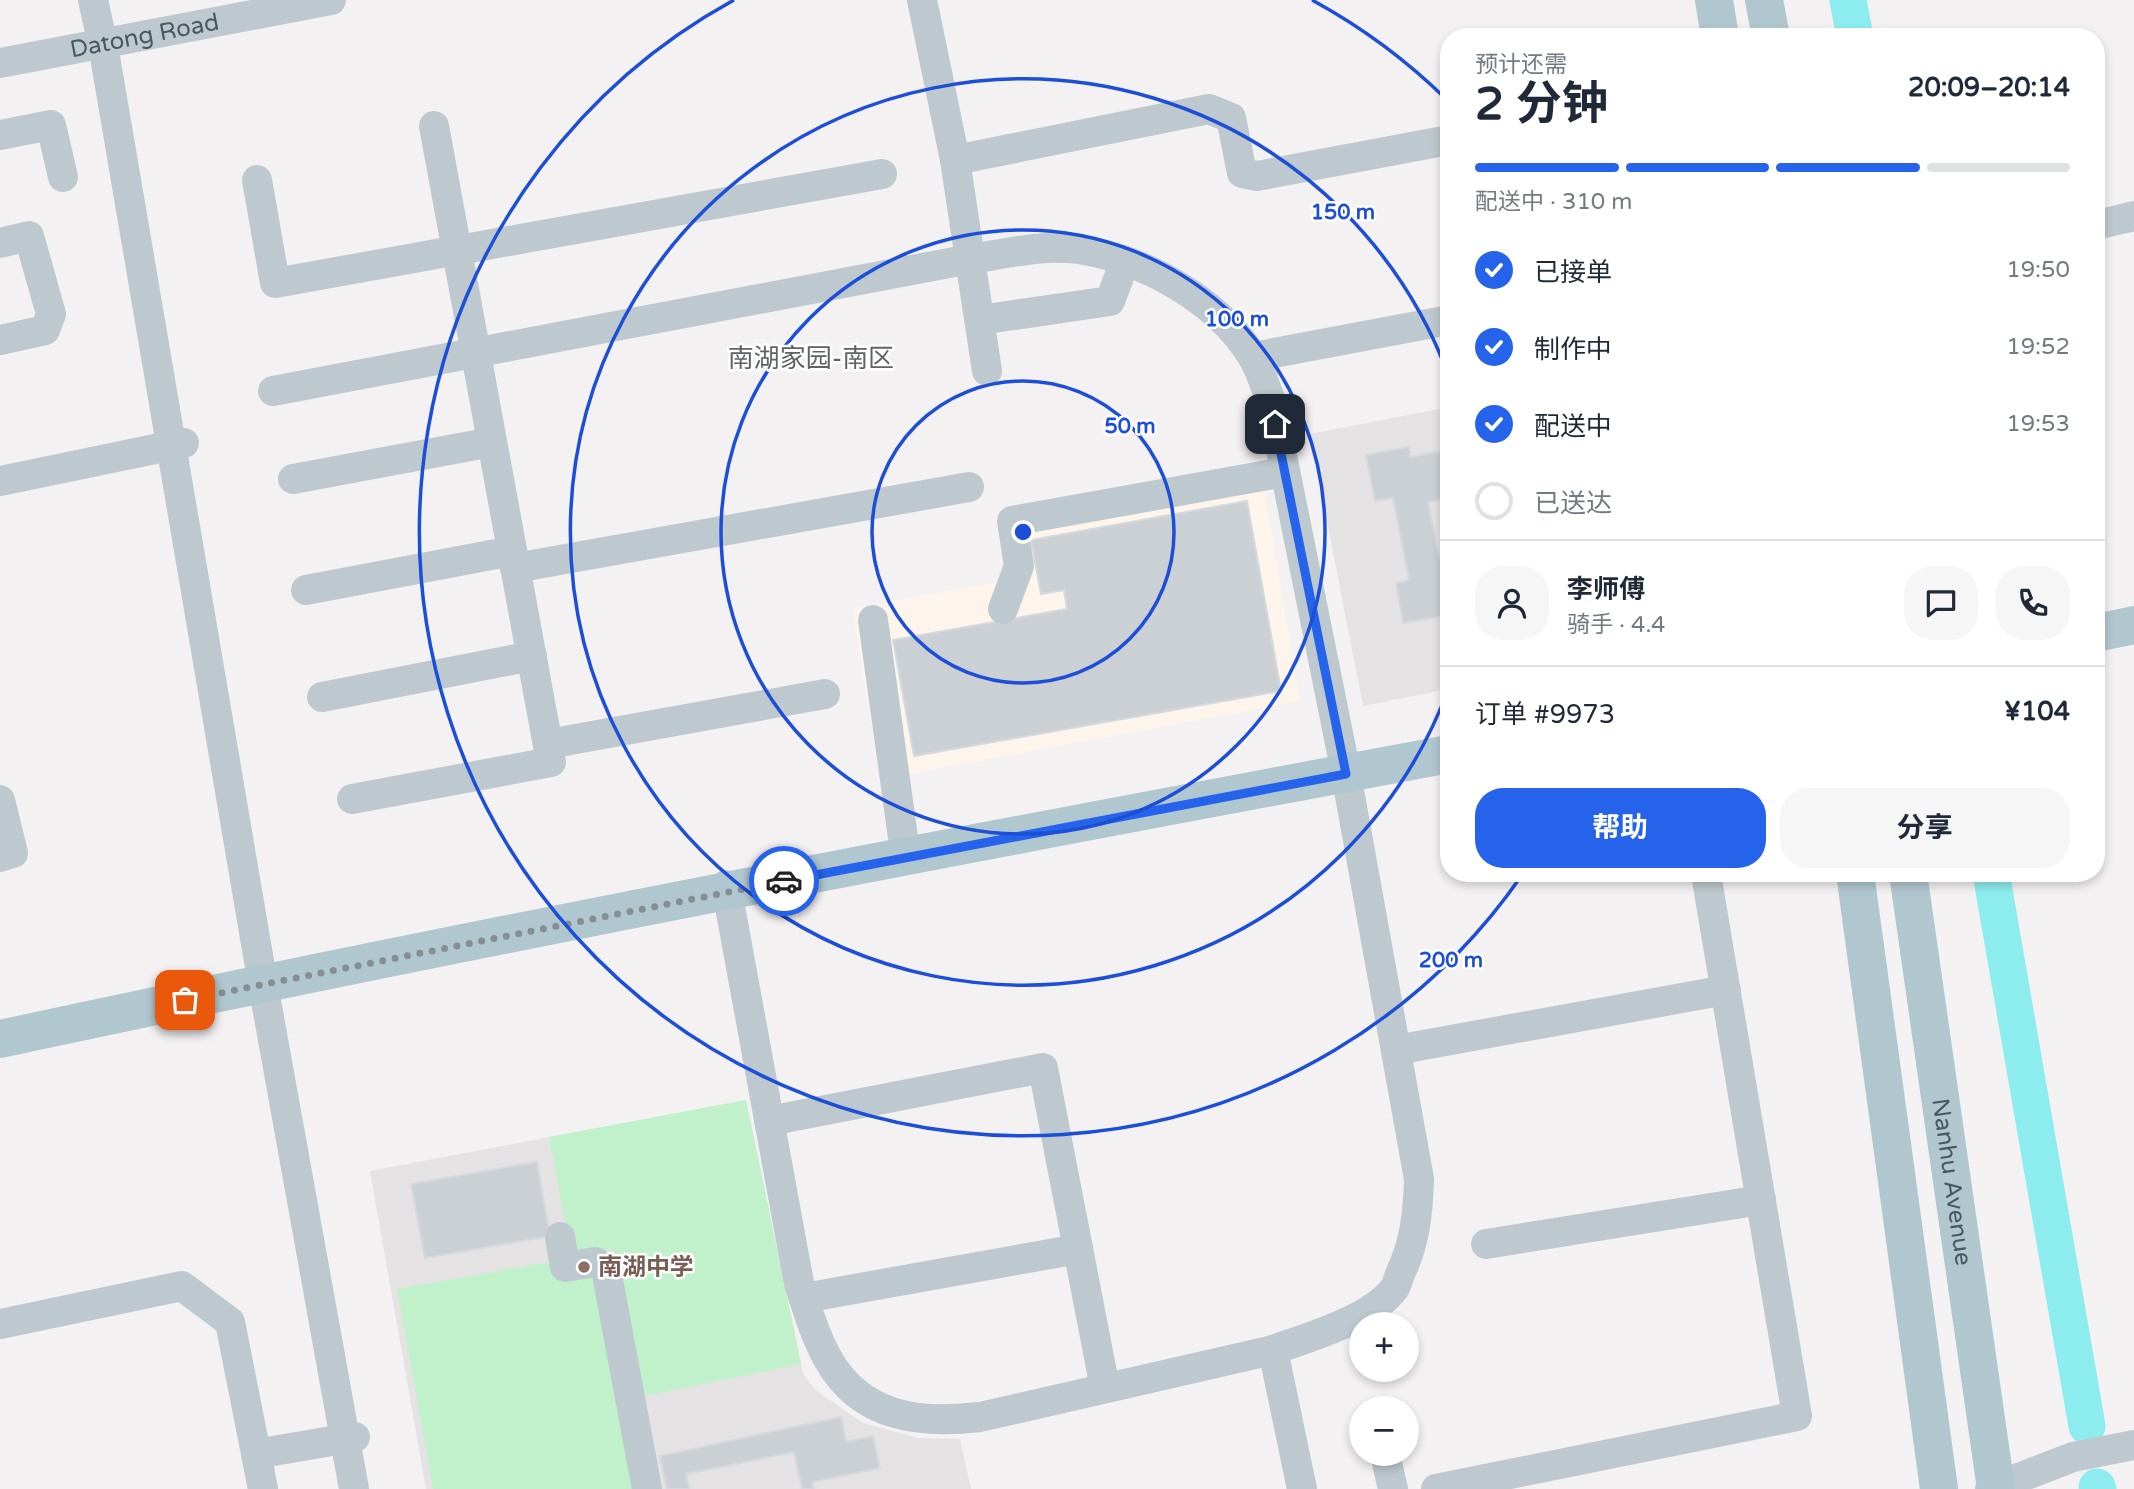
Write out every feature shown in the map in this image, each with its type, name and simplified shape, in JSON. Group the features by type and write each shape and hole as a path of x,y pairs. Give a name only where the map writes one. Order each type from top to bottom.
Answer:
{"main road":[{"path":"1714,0 1719,28"},
{"path":"1764,0 1769,28"},
{"path":"2105,624 2134,619"},
{"path":"2105,631 2134,625"},
{"path":"0,1032 727,888 1346,771 1440,750"},
{"path":"727,888 905,852 1440,755"},
{"path":"1855,882 1939,1489"},
{"name":"Nanhu Avenue","path":"1909,882 1998,1489"},
{"path":"0,1040 269,977"}],"street":[{"path":"93,0 109,44"},
{"path":"106,0 109,44 350,1438 354,1489"},
{"name":"Datong Road","path":"0,63 331,0"},
{"path":"922,0 955,160 987,371"},
{"path":"955,160 1209,109 1231,118 1242,173 1257,176 1440,142"},
{"path":"0,135 51,125 63,177"},
{"path":"352,799 551,762 433,126"},
{"path":"257,180 275,283 882,174"},
{"path":"2105,223 2134,216"},
{"path":"0,243 29,236 51,314 45,330 0,340"},
{"path":"273,391 971,259 1033,250 1076,249 1125,261 1178,285 1222,319 1253,356 1270,401 1346,771 1419,1179 1418,1215 1409,1255 1394,1289 1365,1313 1328,1331 1273,1350 980,1417 948,1421 911,1419 877,1407 851,1390 829,1360 799,1283 727,888"},
{"path":"980,320 1110,301 1125,261"},
{"path":"1253,356 1440,322"},
{"path":"293,479 492,442"},
{"path":"0,481 177,444"},
{"path":"1003,608 1019,566 1012,521 1285,472"},
{"path":"306,590 969,486"},
{"path":"873,620 905,852"},
{"path":"323,697 532,656"},
{"path":"548,744 825,694"},
{"path":"0,800 3,843"},
{"path":"1436,1489 1797,1416 1707,882"},
{"path":"1396,1050 1726,990"},
{"path":"769,1121 1043,1068 1105,1388"},
{"path":"1486,1244 1761,1200"},
{"path":"560,1237 565,1267 595,1262 606,1269 647,1489"},
{"path":"804,1298 1078,1249"},
{"path":"0,1324 182,1286 230,1322 263,1489"},
{"path":"1273,1350 1302,1489"},
{"path":"256,1454 350,1438"},
{"path":"350,1438 365,1489"},
{"path":"1998,1489 2073,1457 2134,1445"},
{"path":"1998,1489 2077,1464 2134,1452"},
{"path":"1388,1466 1393,1489"}],"shaded area":[{"path":"1440,409 1440,691 1363,706 1310,434"},
{"path":"1263,484 1300,701 881,779 852,609 1030,576 1022,527"},
{"name":"南湖中学","path":"746,1100 803,1373 814,1389 863,1423 918,1438 960,1439 971,1489 426,1489 370,1171"}],"green space":[{"path":"746,1100 801,1364 640,1397 613,1249 579,1256 570,1248 549,1137"},
{"path":"556,1261 590,1274 598,1280 639,1489 433,1489 397,1289"}],"building":[{"path":"1409,447 1410,457 1440,452 1440,500 1428,502 1440,557 1440,617 1403,623 1396,583 1409,580 1393,498 1375,501 1366,455"},
{"path":"1247,501 1281,691 914,756 893,640 1067,609 1064,590 1041,594 1031,540"},
{"path":"537,1162 550,1236 425,1258 411,1184"},
{"path":"841,1417 846,1442 873,1436 880,1468 812,1482 814,1489 802,1489 794,1452 686,1474 689,1489 667,1489 660,1456"}],"waterway":[{"path":"1848,0 1853,28"},
{"path":"1993,882 2087,1426"}],"way so far":[{"path":"185,1000 784,881"}],"place":[{"name":"南湖中学","path":"584,1267"}],"district":[{"name":"南湖家园-南区","path":"811,358"}],"route":[{"path":"784,881 1346,774 1275,424"}]}
